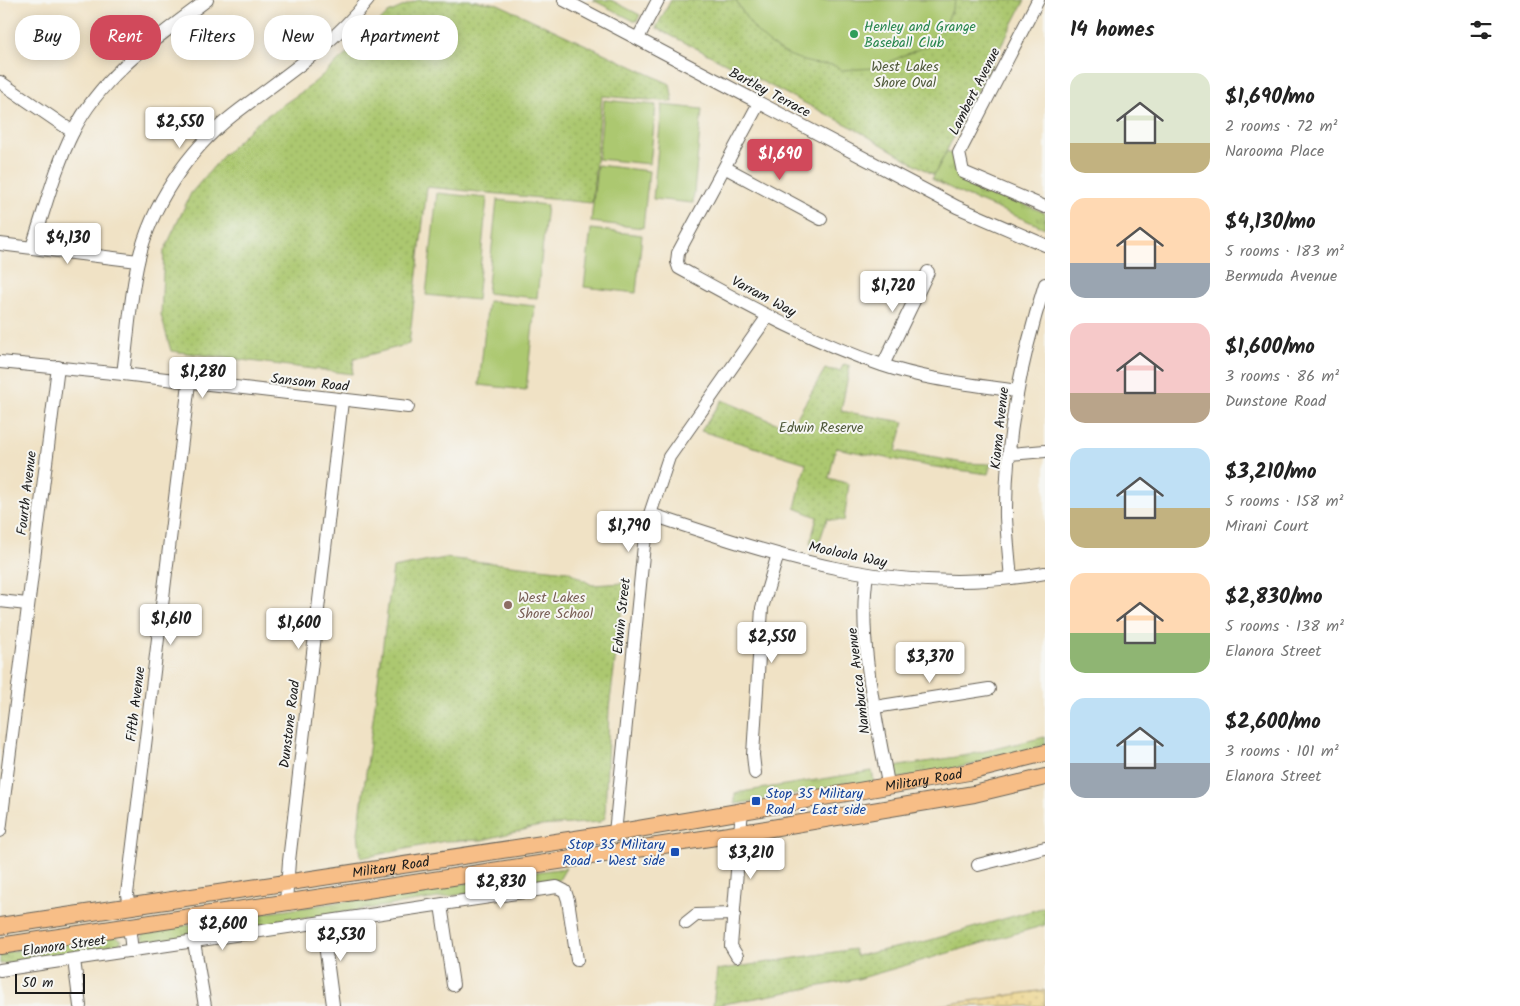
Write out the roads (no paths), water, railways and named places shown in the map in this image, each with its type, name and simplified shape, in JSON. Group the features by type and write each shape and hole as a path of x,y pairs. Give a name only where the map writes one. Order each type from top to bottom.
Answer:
{"main road":[{"name":"Military Road","path":"0,926 615,833 742,809 969,772 1045,753"},
{"name":"Military Road","path":"0,946 742,833 974,794 1045,777"}],"street":[{"path":"32,247 73,132 96,98 120,69 207,0"},
{"path":"123,374 138,261 164,197 197,149 232,116 335,38 368,0"},
{"name":"Bartley Terrace","path":"564,0 956,208 1045,245"},
{"path":"638,38 658,0"},
{"name":"Lambert Avenue","path":"1038,0 959,153 963,172 1045,207"},
{"path":"0,82 73,132"},
{"name":"Varram Way","path":"759,103 726,168 678,253 677,262 679,268 810,337 883,365 940,380 1017,392"},
{"path":"726,168 821,219"},
{"path":"0,244 138,261"},
{"path":"883,365 928,272"},
{"name":"Kiama Avenue","path":"1011,578 1006,516 1017,392 1031,326 1045,284"},
{"name":"Edwin Street","path":"615,833 644,545 650,514 661,478 682,436 768,316"},
{"name":"Sansom Road","path":"0,362 123,374 408,407"},
{"name":"Fourth Avenue","path":"0,830 58,367"},
{"name":"Fifth Avenue","path":"129,908 127,894 189,383"},
{"name":"Dunstone Road","path":"286,902 342,400"},
{"path":"1010,454 1045,451"},
{"name":"Mooloola Way","path":"650,514 778,554 867,575 947,583 1011,578 1045,573"},
{"path":"755,773 753,755 762,608 778,554"},
{"name":"Nambucca Avenue","path":"867,575 865,591 867,658 888,784"},
{"path":"0,601 27,604"},
{"path":"875,707 989,689"},
{"path":"737,956 731,946 742,833 742,809"},
{"path":"978,865 1045,848"},
{"path":"501,870 506,894"},
{"name":"Elanora Street","path":"0,970 557,887 565,891 568,900 577,960"},
{"path":"441,905 453,985"},
{"path":"686,923 696,915 734,914"},
{"path":"322,922 333,1005"},
{"path":"129,926 132,950"},
{"path":"194,942 205,1006"},
{"path":"74,960 80,1006"}],"place":[{"name":"Henley and Grange Baseball Club","path":"854,34"},
{"name":"West Lakes Shore School","path":"508,605"},
{"name":"Stop 35 Military Road - East side","path":"756,801"},
{"name":"Stop 35 Military Road - West side","path":"675,852"}],"park label":[{"name":"West Lakes Shore Oval","path":"905,74"},
{"name":"Edwin Reserve","path":"821,427"}]}
